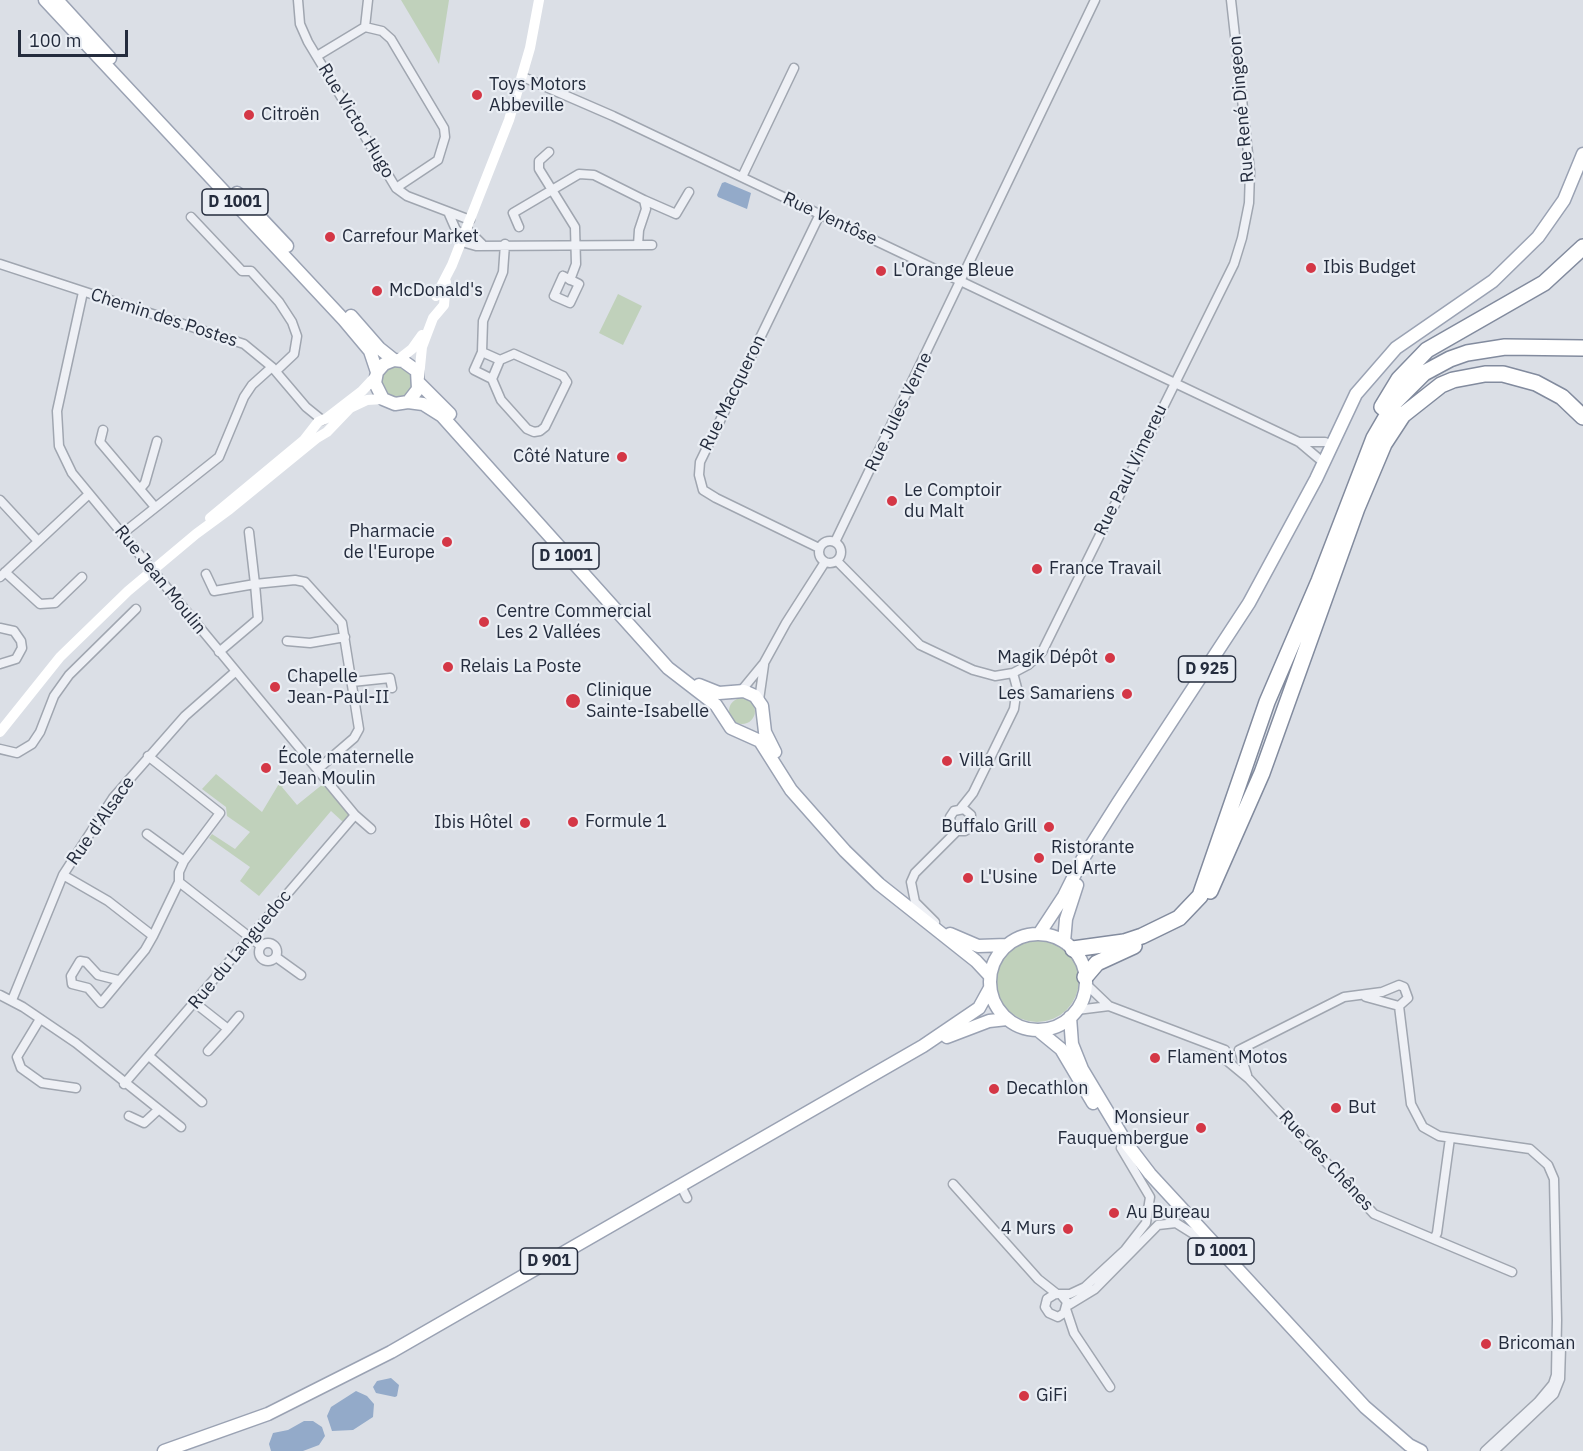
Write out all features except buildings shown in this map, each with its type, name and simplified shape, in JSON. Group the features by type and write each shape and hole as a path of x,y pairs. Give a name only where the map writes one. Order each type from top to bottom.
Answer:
{"highway":[{"path":"1352,493 1374,423 1391,392 1409,368 1443,339 1544,283 1583,247"},
{"path":"1068,945 1124,942 1142,936 1179,918 1200,896 1261,717 1319,581 1374,438 1395,402 1436,366 1450,359 1487,349 1583,348"},
{"path":"1085,981 1103,960 1170,929 1189,916 1214,885 1266,764 1358,508 1378,443 1398,408 1424,381 1460,361 1520,352 1583,354"},
{"path":"1358,508 1393,427 1415,402 1453,380 1485,374 1520,377 1548,388 1583,417"}],"main road":[{"name":"D 1001","path":"45,0 344,320 370,351 376,374"},
{"name":"D 1001","path":"57,0 379,348 396,360"},
{"name":"D 925","path":"1309,487 1316,479 1356,394 1382,363 1413,335 1493,280 1538,237 1553,217 1574,180 1583,154"},
{"name":"D 925","path":"1039,934 1064,896 1092,845 1249,603 1282,545 1309,487 1325,442 1348,395 1370,366 1391,344 1487,275 1501,270"},
{"path":"396,360 409,363 419,380 416,394 408,402 395,404 383,399 376,389 376,374 384,364 396,360"},
{"name":"D 1001","path":"419,380 526,505 672,664 688,678 709,690 737,692"},
{"name":"D 1001","path":"408,402 423,404 442,416 649,648 676,676 716,705 723,715"},
{"path":"804,806 765,732 759,700 753,694 737,692 724,703 723,715 729,726 760,741 804,806 879,884 976,961 990,982 996,1007 1007,1019 1023,1028 1039,1031 1056,1026 1074,1013 1085,981 1080,960 1068,945 1039,934 1022,937 1007,945 994,961 990,982"},
{"path":"742,732 757,726 762,715"},
{"name":"D 925","path":"1068,945 1071,903 1092,845"},
{"path":"930,924 978,946 1007,945"},
{"name":"D 901","path":"164,1451 236,1427 327,1387 681,1186 923,1046 979,1008 990,982"},
{"name":"D 1001","path":"1074,1013 1072,1044 1082,1069 1128,1144 1150,1174 1365,1407 1388,1428 1421,1451"},
{"name":"D 901","path":"923,1046 989,1021 1007,1019"},
{"name":"D 1001","path":"1039,1031 1061,1049 1121,1148 1200,1238 1362,1410 1408,1451"}],"street":[{"name":"Rue Victor Hugo","path":"298,0 300,24 396,188 407,196 449,214 476,246 482,244 652,245"},
{"path":"365,27 368,0"},
{"path":"396,360 412,349 422,335 446,280 523,77 539,0"},
{"path":"962,281 1095,0"},
{"name":"Rue René Dingeon","path":"1174,382 1234,264 1250,203 1250,171 1231,0"},
{"path":"317,56 365,27 382,31 391,39 446,133 438,160 396,188"},
{"path":"742,177 794,68"},
{"name":"Rue Ventôse","path":"523,77 742,177 1174,382 1299,442 1318,458"},
{"path":"549,152 539,161 539,169 575,227 576,264 570,280"},
{"path":"519,227 513,213 579,174 594,175 676,214 689,192"},
{"path":"638,245 639,230 646,209 644,200"},
{"path":"449,214 456,230 465,232 482,244"},
{"name":"Rue Macqueron","path":"819,548 716,498 703,490 699,475 700,462 820,214"},
{"path":"122,534 219,457 244,398 252,385 294,354 297,336 292,322 279,302 250,271 242,271 191,217"},
{"path":"482,352 500,360 518,354 565,378 567,382 545,428 534,432 527,429 501,400 492,379 474,370 482,352 483,321 503,272 505,244"},
{"name":"Chemin des Postes","path":"0,264 244,344 274,369 322,426"},
{"name":"Rue Jules Verne","path":"835,542 962,281"},
{"name":"Rue Jean Moulin","path":"83,291 62,381 56,421 59,446 72,473 355,815 371,829"},
{"path":"419,380 422,348 437,302"},
{"path":"492,379 500,360"},
{"path":"0,732 60,657 102,615 196,534 220,508 365,389 376,374"},
{"name":"Rue Paul Vimereu","path":"1013,673 1036,659 1047,645 1174,382"},
{"path":"322,426 356,404 367,400 383,399"},
{"path":"103,430 100,442 155,507"},
{"path":"140,489 145,483 157,441"},
{"name":"Rue Ventôse","path":"1299,442 1325,442"},
{"path":"82,577 55,603 40,604 3,574 89,494"},
{"path":"1,504 38,541"},
{"path":"219,652 258,619 249,532"},
{"path":"828,541 835,542 841,552 837,561 825,562 819,556 819,548 828,541"},
{"path":"837,561 920,645 984,674 1013,673 1017,688 1016,703 974,793 970,813 973,820 971,827 965,831 957,831 951,827 950,817 974,793"},
{"path":"737,692 764,663 787,620 825,562"},
{"path":"206,574 214,591 295,580 305,582 342,622 359,729 354,738 318,769"},
{"path":"1,754 17,753 32,744 40,732 54,696 69,675 136,609"},
{"path":"0,628 14,631 19,635 22,648 11,663 0,664"},
{"path":"287,641 310,643 345,637"},
{"path":"759,700 764,663"},
{"name":"Rue d'Alsace","path":"12,1000 63,875 113,798 186,716 235,672"},
{"path":"352,682 390,678 392,688"},
{"path":"118,980 98,975 86,962 80,961 71,976 72,984 88,988 101,1003 118,980 146,950 179,882 179,872 184,861 220,813 148,756"},
{"path":"961,808 970,813"},
{"name":"Rue du Languedoc","path":"124,1084 355,815"},
{"path":"944,931 915,902 911,882 915,873 957,831"},
{"path":"147,834 184,861"},
{"path":"63,875 108,902 153,936"},
{"path":"179,882 261,946 274,945 276,957 301,975"},
{"path":"1085,981 1109,1006 1225,1050 1232,1046 1240,1053"},
{"path":"1232,1063 1240,1053 1332,1002 1399,985 1408,992 1405,1004 1399,1006 1359,996"},
{"path":"1389,989 1389,1002"},
{"path":"0,995 12,1000 76,1043 124,1084 181,1126"},
{"path":"195,1003 228,1029"},
{"path":"1074,1013 1109,1006"},
{"path":"1399,1006 1411,1104 1415,1116 1429,1131 1450,1138 1530,1149 1548,1165 1554,1179 1557,1320 1553,1384 1538,1402 1485,1451"},
{"path":"208,1051 239,1016"},
{"path":"40,1019 17,1057 21,1068 42,1083 76,1088"},
{"name":"Rue des Chênes","path":"1225,1050 1224,1058 1249,1079 1374,1214 1512,1272"},
{"name":"Rue des Chênes","path":"1240,1053 1249,1079"},
{"path":"149,1056 202,1102"},
{"path":"129,1116 144,1124 158,1110"},
{"path":"1434,1239 1437,1233 1450,1138"},
{"path":"1045,1302 1059,1295 1079,1291 1098,1277 1142,1232 1146,1223 1150,1197 1121,1148"},
{"path":"953,1184 1038,1279 1059,1295 1067,1308 1074,1334"},
{"path":"681,1186 687,1198"},
{"path":"1055,1316 1062,1315 1067,1308 1095,1289 1158,1225 1176,1223 1200,1238"},
{"path":"1038,1279 1046,1311 1055,1316 1074,1334 1110,1387"},
{"path":"1494,1451 1557,1388 1562,1362 1557,1320"}],"green space":[{"path":"401,0 449,0 439,64"},
{"path":"618,294 642,306 623,345 599,333"},
{"path":"397,365 409,369 413,381 409,393 397,397 385,393 381,381 385,369"},
{"path":"742,698 751,702 755,711 751,720 742,724 733,720 729,711 733,702"},
{"path":"216,774 262,812 283,777 290,781 282,787 297,805 323,784 349,815 343,822 331,811 259,896 240,881 250,867 209,838 212,834 235,849 250,832 227,816 226,807 202,789"},
{"path":"1029,938 1045,938 1061,945 1072,956 1079,972 1076,996 1067,1010 1045,1022 1029,1022 1013,1015 1002,1004 995,988 995,972 1002,956 1013,945"}],"water":[{"path":"725,182 751,193 747,209 718,197 722,183"},
{"path":"391,1378 399,1385 397,1396 376,1393 373,1387 377,1381"},
{"path":"356,1391 367,1396 374,1404 373,1417 353,1430 332,1431 327,1416 331,1407"},
{"path":"304,1421 313,1421 322,1427 325,1436 319,1445 303,1451 271,1451 269,1444 273,1433 288,1430"}],"place":[{"name":"Toys Motors Abbeville","path":"477,95"},
{"name":"Citroën","path":"249,115"},
{"name":"Carrefour Market","path":"330,237"},
{"name":"Ibis Budget","path":"1311,268"},
{"name":"L'Orange Bleue","path":"881,271"},
{"name":"McDonald's","path":"377,291"},
{"name":"Côté Nature","path":"622,457"},
{"name":"Le Comptoir du Malt","path":"892,501"},
{"name":"Pharmacie de l'Europe","path":"447,542"},
{"name":"France Travail","path":"1037,569"},
{"name":"Centre Commercial Les 2 Vallées","path":"484,622"},
{"name":"Magik Dépôt","path":"1110,658"},
{"name":"Relais La Poste","path":"448,667"},
{"name":"Chapelle Jean-Paul-II","path":"275,687"},
{"name":"Les Samariens","path":"1127,694"},
{"name":"Clinique Sainte-Isabelle","path":"573,701"},
{"name":"Villa Grill","path":"947,761"},
{"name":"École maternelle Jean Moulin","path":"266,768"},
{"name":"Formule 1","path":"573,822"},
{"name":"Ibis Hôtel","path":"525,823"},
{"name":"Buffalo Grill","path":"1049,827"},
{"name":"Ristorante Del Arte","path":"1039,858"},
{"name":"L'Usine","path":"968,878"},
{"name":"Flament Motos","path":"1155,1058"},
{"name":"Decathlon","path":"994,1089"},
{"name":"But","path":"1336,1108"},
{"name":"Monsieur Fauquembergue","path":"1201,1128"},
{"name":"Au Bureau","path":"1114,1213"},
{"name":"4 Murs","path":"1068,1229"},
{"name":"Bricoman","path":"1486,1344"},
{"name":"GiFi","path":"1024,1396"}]}
